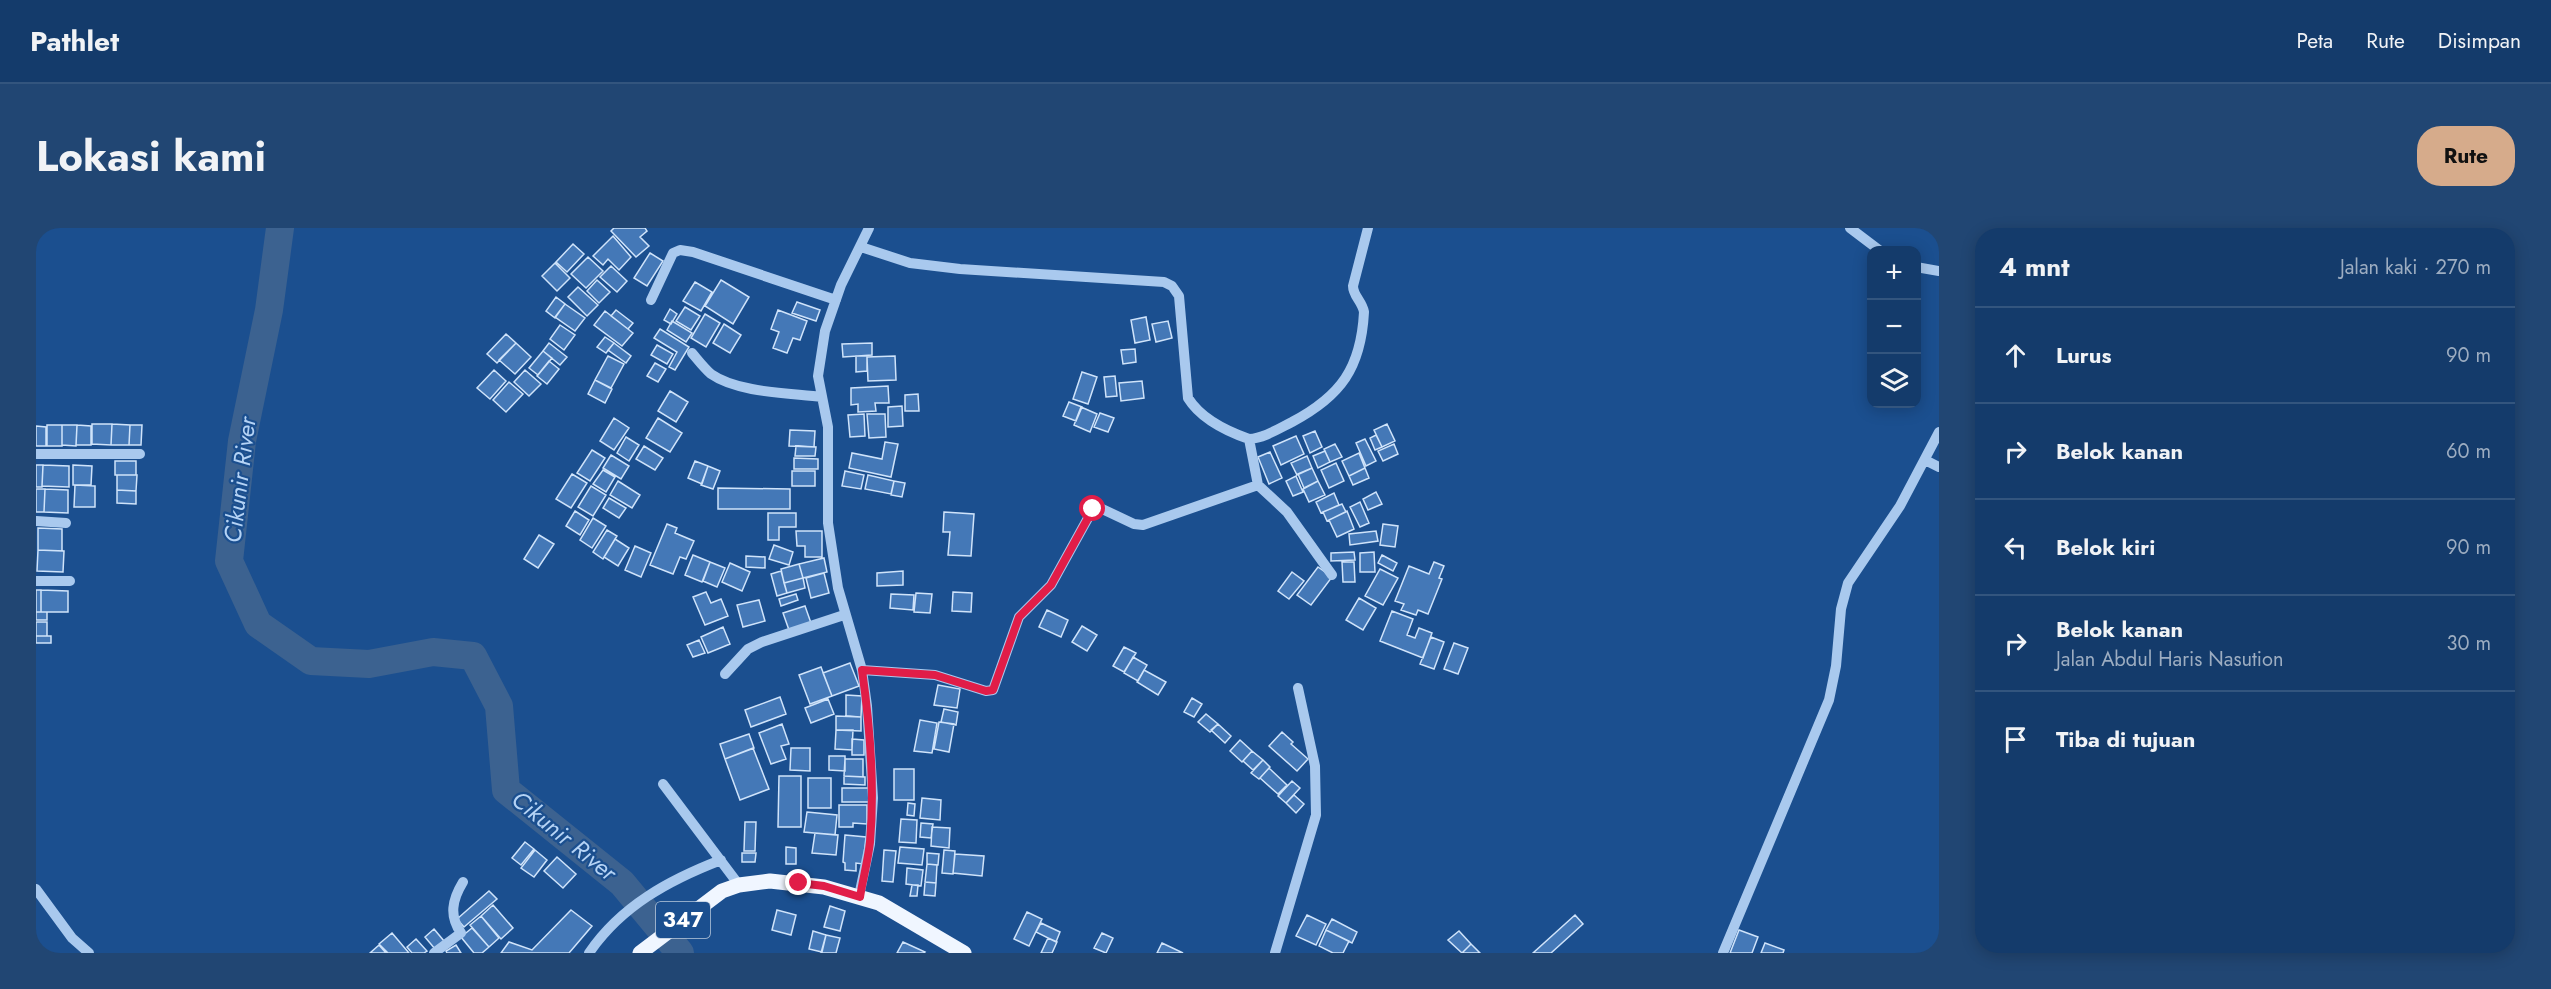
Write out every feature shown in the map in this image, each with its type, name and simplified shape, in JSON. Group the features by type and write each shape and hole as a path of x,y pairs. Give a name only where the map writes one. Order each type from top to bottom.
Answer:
{"main road":[{"name":"347","path":"641,951 731,888 770,881 824,886 879,903 964,953"}],"street":[{"path":"860,897 870,844 873,798 867,706 862,670 844,615 828,523 828,427 818,376 825,331 836,300 869,228"},
{"path":"861,247 910,263 960,269 1164,282 1172,286 1179,296 1188,398 1195,408 1208,419 1249,439 1269,434 1317,408 1343,383 1355,364 1364,312 1362,304 1353,294 1353,286 1368,228"},
{"path":"1850,228 1875,246"},
{"path":"651,300 673,253 687,250 836,300"},
{"path":"1921,268 1939,272"},
{"path":"693,353 712,374 726,381 744,387 822,397"},
{"path":"1723,953 1829,700 1836,666 1841,609 1848,583 1900,506 1939,432"},
{"path":"1249,439 1258,485 1302,530 1332,575"},
{"path":"36,454 140,454"},
{"path":"1924,460 1939,467"},
{"path":"862,670 935,675 991,691 995,686 1019,617 1051,585 1093,509 1103,507 1134,524 1143,525 1258,485"},
{"path":"36,521 66,522"},
{"path":"36,581 70,581"},
{"path":"725,674 748,649 844,615"},
{"path":"1275,953 1316,815 1315,766 1298,688"},
{"path":"663,784 721,860 731,888"},
{"path":"588,953 600,936 630,906 685,873 721,860"},
{"path":"434,953 461,933 453,921 455,895 463,882"},
{"path":"36,889 72,938 89,953"}],"building":[{"path":"614,228 645,228 647,231 640,237 649,246 636,257 611,231"},
{"path":"613,236 631,257 619,270 608,259 603,265 593,256"},
{"path":"573,244 584,254 567,272 556,262"},
{"path":"650,253 663,261 647,286 634,278"},
{"path":"588,257 603,271 586,288 571,274"},
{"path":"555,263 570,278 557,291 542,276"},
{"path":"611,266 627,281 617,292 600,277"},
{"path":"597,280 610,292 599,303 587,291"},
{"path":"721,280 749,297 733,324 705,306"},
{"path":"695,282 712,292 701,311 683,301"},
{"path":"578,287 598,305 587,316 568,297"},
{"path":"556,297 565,304 555,318 546,311"},
{"path":"797,302 820,310 816,321 792,313"},
{"path":"565,304 585,318 575,331 555,317"},
{"path":"685,307 700,316 691,330 676,321"},
{"path":"670,309 677,314 671,324 664,320"},
{"path":"616,310 633,323 628,329 611,316"},
{"path":"778,310 807,321 800,340 793,338 787,353 773,348 779,332 771,329"},
{"path":"605,311 633,333 622,346 594,325"},
{"path":"705,314 720,323 706,347 691,338"},
{"path":"1146,317 1150,340 1135,343 1131,320"},
{"path":"672,321 692,333 686,342 667,330"},
{"path":"1168,321 1172,338 1156,342 1152,324"},
{"path":"724,324 741,335 730,353 713,343"},
{"path":"560,325 575,335 564,350 550,339"},
{"path":"660,329 689,347 675,370 669,367 677,352 654,338"},
{"path":"506,334 516,343 497,363 487,354"},
{"path":"605,337 614,343 606,353 597,347"},
{"path":"516,343 531,357 515,374 499,360"},
{"path":"549,343 567,357 560,365 543,351"},
{"path":"614,343 631,356 626,363 608,350"},
{"path":"872,343 872,355 843,357 842,344"},
{"path":"657,345 673,354 667,364 651,355"},
{"path":"1135,349 1136,362 1123,364 1121,350"},
{"path":"543,351 552,358 538,375 529,368"},
{"path":"608,356 624,364 611,388 595,380"},
{"path":"856,356 867,356 867,371 856,372"},
{"path":"895,356 896,380 868,381 867,357"},
{"path":"549,361 559,369 547,384 537,376"},
{"path":"655,363 666,369 658,382 647,376"},
{"path":"494,370 506,381 490,399 477,388"},
{"path":"525,370 541,384 529,396 514,382"},
{"path":"1082,372 1097,377 1088,404 1073,399"},
{"path":"1115,376 1117,396 1106,397 1104,377"},
{"path":"595,380 612,389 605,403 588,394"},
{"path":"1142,381 1144,398 1121,401 1119,383"},
{"path":"509,382 523,394 506,412 493,400"},
{"path":"888,386 889,403 875,403 876,411 858,412 858,404 851,405 851,388"},
{"path":"670,391 688,402 676,422 658,411"},
{"path":"918,394 919,411 905,411 905,395"},
{"path":"1069,402 1082,407 1076,421 1063,416"},
{"path":"902,406 903,426 888,427 888,407"},
{"path":"1081,407 1097,414 1090,432 1074,425"},
{"path":"1100,413 1114,418 1108,432 1094,427"},
{"path":"864,414 865,436 850,437 848,415"},
{"path":"867,414 885,414 886,437 869,438"},
{"path":"614,418 629,428 614,450 600,441"},
{"path":"658,418 682,433 670,452 646,438"},
{"path":"92,424 112,424 111,445 92,444"},
{"path":"112,424 130,425 129,445 111,445"},
{"path":"1387,424 1395,441 1382,447 1374,430"},
{"path":"47,425 62,425 62,446 47,446"},
{"path":"62,425 77,425 76,446 62,445"},
{"path":"77,425 91,426 91,445 76,445"},
{"path":"130,425 142,425 141,445 129,445"},
{"path":"36,426 46,427 46,446 36,446"},
{"path":"790,430 815,431 814,447 789,446"},
{"path":"1315,431 1322,447 1310,453 1303,436"},
{"path":"1376,435 1382,447 1375,450 1370,438"},
{"path":"1296,436 1304,454 1281,465 1273,446"},
{"path":"626,437 639,445 629,461 617,453"},
{"path":"1365,439 1376,461 1366,466 1356,443"},
{"path":"885,442 898,444 891,477 849,468 852,453 882,459"},
{"path":"1335,444 1342,457 1330,462 1324,449"},
{"path":"1394,444 1398,454 1383,461 1378,451"},
{"path":"644,446 663,458 655,470 636,459"},
{"path":"796,446 816,447 815,456 795,456"},
{"path":"592,450 605,458 590,481 577,473"},
{"path":"1325,451 1330,462 1318,468 1313,456"},
{"path":"1270,452 1282,478 1269,484 1258,457"},
{"path":"1359,453 1365,468 1349,476 1342,461"},
{"path":"611,455 629,466 621,479 603,468"},
{"path":"1307,456 1312,468 1297,475 1291,463"},
{"path":"794,458 818,459 818,469 794,469"},
{"path":"115,461 136,461 136,475 115,475"},
{"path":"695,461 708,466 702,484 688,478"},
{"path":"1336,463 1344,481 1329,488 1321,470"},
{"path":"36,465 43,465 42,487 36,487"},
{"path":"43,465 69,466 69,487 42,486"},
{"path":"73,465 92,466 91,485 73,485"},
{"path":"708,466 720,471 713,489 701,485"},
{"path":"1312,468 1318,481 1304,488 1298,474"},
{"path":"1365,468 1369,478 1353,485 1349,476"},
{"path":"603,470 615,477 606,492 593,484"},
{"path":"792,471 815,471 815,486 792,486"},
{"path":"845,471 864,475 861,489 842,486"},
{"path":"572,474 587,483 571,508 556,499"},
{"path":"117,475 137,475 136,491 117,490"},
{"path":"868,475 894,481 891,494 865,489"},
{"path":"1296,476 1303,492 1293,496 1286,481"},
{"path":"618,481 640,495 632,508 610,495"},
{"path":"894,481 905,483 902,497 891,495"},
{"path":"1318,481 1325,495 1309,502 1303,489"},
{"path":"75,485 95,486 95,507 74,507"},
{"path":"591,486 606,495 593,516 578,507"},
{"path":"718,488 790,489 790,509 718,509"},
{"path":"36,489 45,489 44,512 36,512"},
{"path":"45,489 68,490 68,513 44,512"},
{"path":"117,490 136,491 136,504 117,503"},
{"path":"1376,492 1382,504 1368,510 1363,499"},
{"path":"1334,493 1339,505 1321,513 1316,502"},
{"path":"609,498 626,508 619,518 603,508"},
{"path":"1360,502 1369,523 1360,527 1350,507"},
{"path":"1342,504 1346,512 1327,521 1323,512"},
{"path":"575,511 589,520 580,535 566,526"},
{"path":"1347,511 1354,529 1337,537 1329,520"},
{"path":"944,512 974,514 971,556 948,555 950,532 943,532"},
{"path":"768,513 796,513 796,527 779,527 779,540 768,540"},
{"path":"593,518 606,526 592,548 580,540"},
{"path":"667,524 677,528 675,533 694,541 686,559 680,557 673,574 650,565"},
{"path":"1383,524 1398,526 1395,547 1380,545"},
{"path":"38,528 62,529 62,551 38,550"},
{"path":"607,530 617,536 603,559 593,552"},
{"path":"796,531 822,531 822,557 805,557 805,546 797,546"},
{"path":"1376,531 1378,541 1350,545 1349,534"},
{"path":"539,535 554,544 538,568 524,559"},
{"path":"615,539 629,548 618,566 604,557"},
{"path":"774,545 793,552 789,565 769,559"},
{"path":"635,546 651,553 641,577 625,570"},
{"path":"38,550 64,551 63,572 37,571"},
{"path":"1354,552 1355,560 1331,561 1331,553"},
{"path":"1374,552 1375,572 1360,572 1360,553"},
{"path":"693,555 710,562 702,582 685,575"},
{"path":"1382,555 1397,563 1393,571 1378,563"},
{"path":"746,556 765,557 765,568 746,567"},
{"path":"824,558 827,572 803,578 799,564"},
{"path":"710,562 725,568 717,587 703,581"},
{"path":"1342,562 1354,562 1355,582 1343,582"},
{"path":"1434,562 1444,566 1439,578 1442,579 1428,614 1418,610 1416,615 1401,610 1404,604 1395,601 1409,566 1429,574"},
{"path":"730,563 750,572 742,591 722,582"},
{"path":"799,564 803,578 784,583 781,569"},
{"path":"1318,567 1332,577 1311,605 1297,595"},
{"path":"1380,569 1398,578 1383,605 1365,596"},
{"path":"781,571 787,593 777,596 771,574"},
{"path":"903,571 903,585 877,586 877,573"},
{"path":"1292,572 1304,581 1289,599 1278,591"},
{"path":"824,573 829,593 811,598 806,578"},
{"path":"803,578 805,588 787,593 784,583"},
{"path":"36,590 41,590 41,612 36,612"},
{"path":"41,590 68,591 68,612 41,612"},
{"path":"706,592 711,603 721,599 728,616 705,625 693,597"},
{"path":"953,592 972,593 971,612 952,611"},
{"path":"916,593 932,594 930,613 914,612"},
{"path":"796,594 798,600 781,606 779,599"},
{"path":"891,594 914,595 913,610 890,608"},
{"path":"1359,598 1376,608 1363,630 1346,620"},
{"path":"759,600 765,621 743,627 737,605"},
{"path":"805,606 811,623 789,630 783,613"},
{"path":"1047,610 1068,620 1061,637 1039,627"},
{"path":"1392,611 1413,619 1407,635 1415,638 1419,628 1432,633 1423,658 1380,641"},
{"path":"36,612 47,612 47,620 36,620"},
{"path":"36,622 47,622 47,636 36,636"},
{"path":"1082,626 1097,635 1087,651 1072,642"},
{"path":"723,627 730,644 708,653 701,637"},
{"path":"36,636 51,636 51,643 36,643"},
{"path":"1431,637 1444,642 1434,669 1420,664"},
{"path":"699,640 705,653 693,657 687,645"},
{"path":"1454,643 1468,648 1458,674 1444,669"},
{"path":"1124,647 1136,653 1124,672 1113,666"},
{"path":"1133,657 1147,665 1138,681 1124,673"},
{"path":"850,663 859,686 832,696 823,673"},
{"path":"821,667 832,696 810,704 799,675"},
{"path":"1144,670 1166,682 1158,695 1137,682"},
{"path":"938,685 960,689 957,708 934,705"},
{"path":"846,695 862,696 861,717 846,716"},
{"path":"780,697 786,714 751,727 745,710"},
{"path":"1192,698 1202,704 1194,717 1184,712"},
{"path":"828,699 834,714 811,723 805,708"},
{"path":"944,709 958,712 956,725 941,722"},
{"path":"1206,714 1218,724 1210,732 1198,722"},
{"path":"836,716 861,717 861,731 836,730"},
{"path":"920,720 937,723 932,753 914,751"},
{"path":"939,722 954,724 949,752 934,749"},
{"path":"782,724 789,744 781,746 786,759 771,764 759,733"},
{"path":"1218,724 1231,736 1225,743 1211,730"},
{"path":"836,730 853,730 852,750 835,749"},
{"path":"1282,732 1293,742 1291,744 1308,759 1297,771 1269,746"},
{"path":"749,734 754,748 725,759 720,744"},
{"path":"852,739 864,740 864,755 852,755"},
{"path":"1240,740 1252,751 1242,762 1230,751"},
{"path":"753,748 769,789 740,800 725,759"},
{"path":"791,748 810,748 810,771 790,770"},
{"path":"1252,751 1263,760 1253,770 1243,761"},
{"path":"829,756 845,756 845,771 829,770"},
{"path":"845,759 863,759 863,777 844,776"},
{"path":"1263,760 1270,767 1259,779 1251,773"},
{"path":"1269,768 1287,785 1278,794 1260,778"},
{"path":"894,769 914,769 914,800 894,800"},
{"path":"779,776 801,776 801,827 778,827"},
{"path":"844,776 865,777 865,785 844,784"},
{"path":"808,778 831,778 831,808 808,808"},
{"path":"1292,781 1300,788 1286,803 1278,796"},
{"path":"842,788 869,788 869,802 842,802"},
{"path":"1294,795 1304,804 1296,813 1286,803"},
{"path":"922,798 941,800 940,820 920,818"},
{"path":"908,803 915,804 914,816 907,815"},
{"path":"839,805 867,805 867,824 853,823 853,827 839,827"},
{"path":"807,812 837,815 835,835 804,832"},
{"path":"901,819 917,820 916,843 899,842"},
{"path":"745,822 756,822 755,851 744,851"},
{"path":"921,823 933,824 931,838 920,837"},
{"path":"932,827 950,828 949,848 931,846"},
{"path":"815,833 838,835 836,855 812,853"},
{"path":"845,835 866,837 863,864 856,863 856,871 845,870 843,862"},
{"path":"525,842 534,849 521,865 512,858"},
{"path":"786,847 796,848 796,864 786,864"},
{"path":"900,847 924,849 922,865 898,863"},
{"path":"535,850 547,860 534,877 521,868"},
{"path":"884,850 896,851 893,882 882,881"},
{"path":"944,850 955,851 953,874 942,873"},
{"path":"742,853 756,853 755,862 742,862"},
{"path":"927,853 939,854 938,865 927,864"},
{"path":"955,854 984,856 982,876 953,873"},
{"path":"557,857 576,874 563,888 544,871"},
{"path":"927,864 937,865 936,883 925,882"},
{"path":"907,868 923,870 921,886 906,884"},
{"path":"925,882 936,883 935,896 924,895"},
{"path":"912,885 918,885 917,896 910,896"},
{"path":"489,891 497,899 464,927 457,919"},
{"path":"493,905 513,928 501,939 481,916"},
{"path":"830,906 845,911 840,931 824,927"},
{"path":"571,910 592,926 569,953 501,953 509,942 532,950"},
{"path":"777,910 796,915 791,935 772,930"},
{"path":"1027,912 1042,919 1029,946 1014,939"},
{"path":"1307,915 1326,924 1316,945 1296,936"},
{"path":"1575,915 1583,924 1551,953 1533,953"},
{"path":"481,916 499,938 489,947 470,925"},
{"path":"1332,919 1357,932 1352,943 1326,930"},
{"path":"1041,923 1060,932 1056,942 1036,932"},
{"path":"472,928 489,947 482,953 474,953 461,937"},
{"path":"434,929 444,941 435,949 425,937"},
{"path":"1326,930 1349,941 1343,953 1333,953 1319,946"},
{"path":"1739,930 1758,937 1752,953 1730,953"},
{"path":"813,931 826,935 822,952 809,949"},
{"path":"1459,931 1471,944 1462,953 1448,940"},
{"path":"392,933 409,953 388,953 379,944"},
{"path":"1102,933 1113,938 1106,953 1094,948"},
{"path":"826,935 840,938 836,953 821,953"},
{"path":"1048,938 1057,942 1052,953 1041,953"},
{"path":"416,939 427,951 412,953 407,947"},
{"path":"903,942 925,952 897,953"},
{"path":"1162,943 1183,953 1157,953"},
{"path":"1765,943 1784,950 1783,953 1761,953"},
{"path":"1471,944 1480,953 1462,953"},
{"path":"379,945 386,953 370,953"},
{"path":"456,945 461,953 447,953 446,951"}],"waterway":[{"name":"Cikunir River","path":"280,228 269,310 242,441 229,561 258,624 311,661 369,664 433,652 473,656 499,706 506,790 622,883 680,953"}],"route":[{"path":"799,883 824,886 860,897 870,844 873,798 867,706 862,670 935,675 986,691 993,690 1019,617 1051,585 1093,509"}]}
